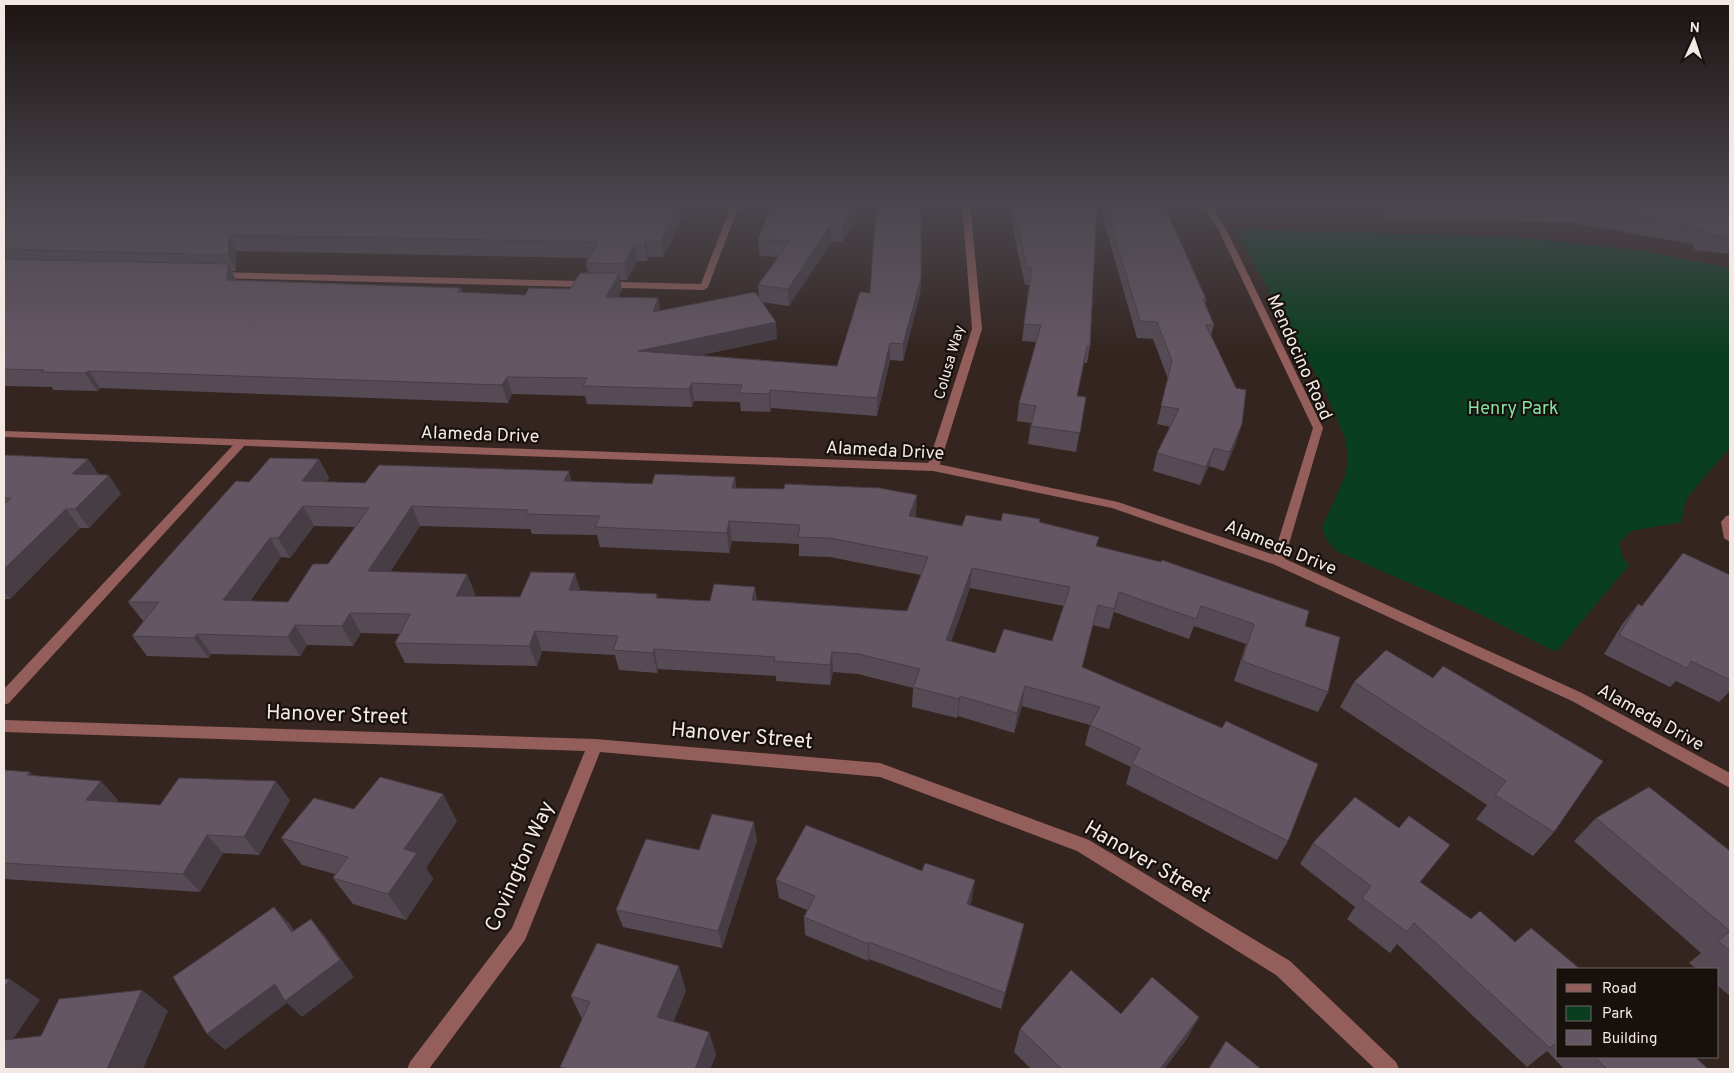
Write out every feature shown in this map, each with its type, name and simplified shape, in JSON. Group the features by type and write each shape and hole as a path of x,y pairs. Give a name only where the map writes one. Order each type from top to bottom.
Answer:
{"street":[{"path":"205,275 704,287 717,253"},
{"name":"Colusa Way","path":"932,467 977,329 970,253"},
{"name":"Mendocino Road","path":"1234,253 1318,428 1278,561"},
{"name":"Alameda Drive","path":"4,434 932,467 1114,505 1278,561 1577,697 1730,781"},
{"path":"4,699 241,443"},
{"path":"1730,518 1727,522 1730,538"},
{"name":"Hanover Street","path":"4,726 595,744 880,770 1083,845 1283,968 1389,1069"},
{"name":"Covington Way","path":"417,1069 519,934 595,744"}],"green space":[{"name":"Henry Park","path":"1248,253 1654,253 1730,268 1730,447 1686,499 1681,522 1631,531 1619,543 1623,559 1629,565 1556,652 1467,608 1338,552 1327,541 1322,528 1345,476 1348,460 1345,439 1326,393"}],"building":[{"path":"156,253 228,253 228,255"},
{"path":"592,253 630,253 624,264 586,263"},
{"path":"781,253 812,253 788,289 758,285"},
{"path":"873,253 921,253 921,278 903,344 890,343 877,398 770,390 769,394 739,393 742,385 692,383 689,389 583,386 587,378 507,377 502,385 89,371 85,373 41,372 44,370 4,369 4,259 228,264 227,280 461,288 457,292 525,295 529,288 570,289 580,273 619,273 606,297 658,298 653,312 755,292 776,322 638,351 837,366 860,292 870,293"},
{"path":"1024,253 1095,253 1090,346 1087,346 1077,396 1086,397 1080,433 1031,426 1036,406 1019,403 1041,325 1024,324 1032,268 1027,268"},
{"path":"1120,253 1185,253 1206,299 1203,299 1214,325 1206,325 1236,388 1246,390 1242,424 1230,452 1214,448 1206,467 1157,453 1179,409 1161,406 1172,361 1157,322 1140,321"},
{"path":"4,455 88,459 72,474 109,475 75,509 66,509 4,569 4,504 11,498 4,498"},
{"path":"270,458 319,459 302,481 365,483 379,465 569,471 564,481 652,484 655,474 735,477 732,488 784,489 785,484 879,488 917,495 909,516 962,526 966,515 1001,521 1003,513 1040,519 1039,522 1099,537 1096,546 1161,562 1162,560 1309,611 1305,626 1340,637 1328,692 1242,661 1254,624 1201,606 1196,619 1119,592 1114,609 1098,605 1082,667 1222,728 1226,721 1318,764 1288,841 1132,764 1140,748 1090,725 1100,707 1025,686 1017,713 960,696 959,699 913,687 920,669 858,654 832,652 830,665 774,661 775,657 654,649 653,653 613,650 618,636 535,631 529,646 395,643 410,614 350,613 342,626 295,625 288,637 197,634 194,638 132,636 159,602 128,602 236,481 249,482","holes":["303,506 369,508 328,564 313,564 288,602 223,600 270,538 278,538","412,506 528,510 526,514 600,516 595,527 727,533 729,521 800,525 798,537 829,538 928,557 907,611 752,600 755,587 714,584 710,601 656,598 657,594 569,590 575,573 531,572 520,597 456,596 467,574 368,571","972,568 1070,587 1052,641 1004,629 995,653 946,640"]},
{"path":"1683,553 1730,575 1730,680 1691,661 1687,668 1619,635 1638,604 1642,606"},
{"path":"1386,650 1433,678 1443,666 1603,761 1554,832 1495,795 1506,781 1354,682"},
{"path":"4,770 30,772 27,775 101,781 86,800 160,805 179,778 276,781 244,837 207,835 183,874 4,863"},
{"path":"380,777 443,794 404,849 417,853 388,894 333,878 348,857 281,838 314,798 354,809"},
{"path":"1649,787 1730,851 1730,931 1596,818"},
{"path":"1355,797 1399,828 1409,816 1450,845 1420,882 1471,919 1480,911 1515,942 1531,928 1579,968 1556,968 1556,1043 1550,1048 1414,923 1407,932 1362,898 1371,886 1313,843"},
{"path":"712,814 754,822 718,931 616,910 646,839 699,850"},
{"path":"806,825 922,871 925,863 975,880 967,904 1024,924 1005,993 869,942 868,944 804,917 815,896 776,880"},
{"path":"274,907 292,932 311,919 340,960 285,1001 275,984 207,1034 173,977"},
{"path":"1730,931 1730,951 1718,941"},
{"path":"597,943 679,966 657,1017 709,1032 695,1069 568,1069 560,1067 590,1002 571,996"},
{"path":"1071,970 1121,1014 1152,977 1199,1017 1160,1069 1062,1069 1020,1029"},
{"path":"4,979 10,979 4,988"},
{"path":"142,990 107,1069 4,1069 4,1040 41,1036 59,999"},
{"path":"1226,1041 1261,1069 1209,1069"},
{"path":"1596,1058 1696,1058 1708,1069 1607,1069"}]}
